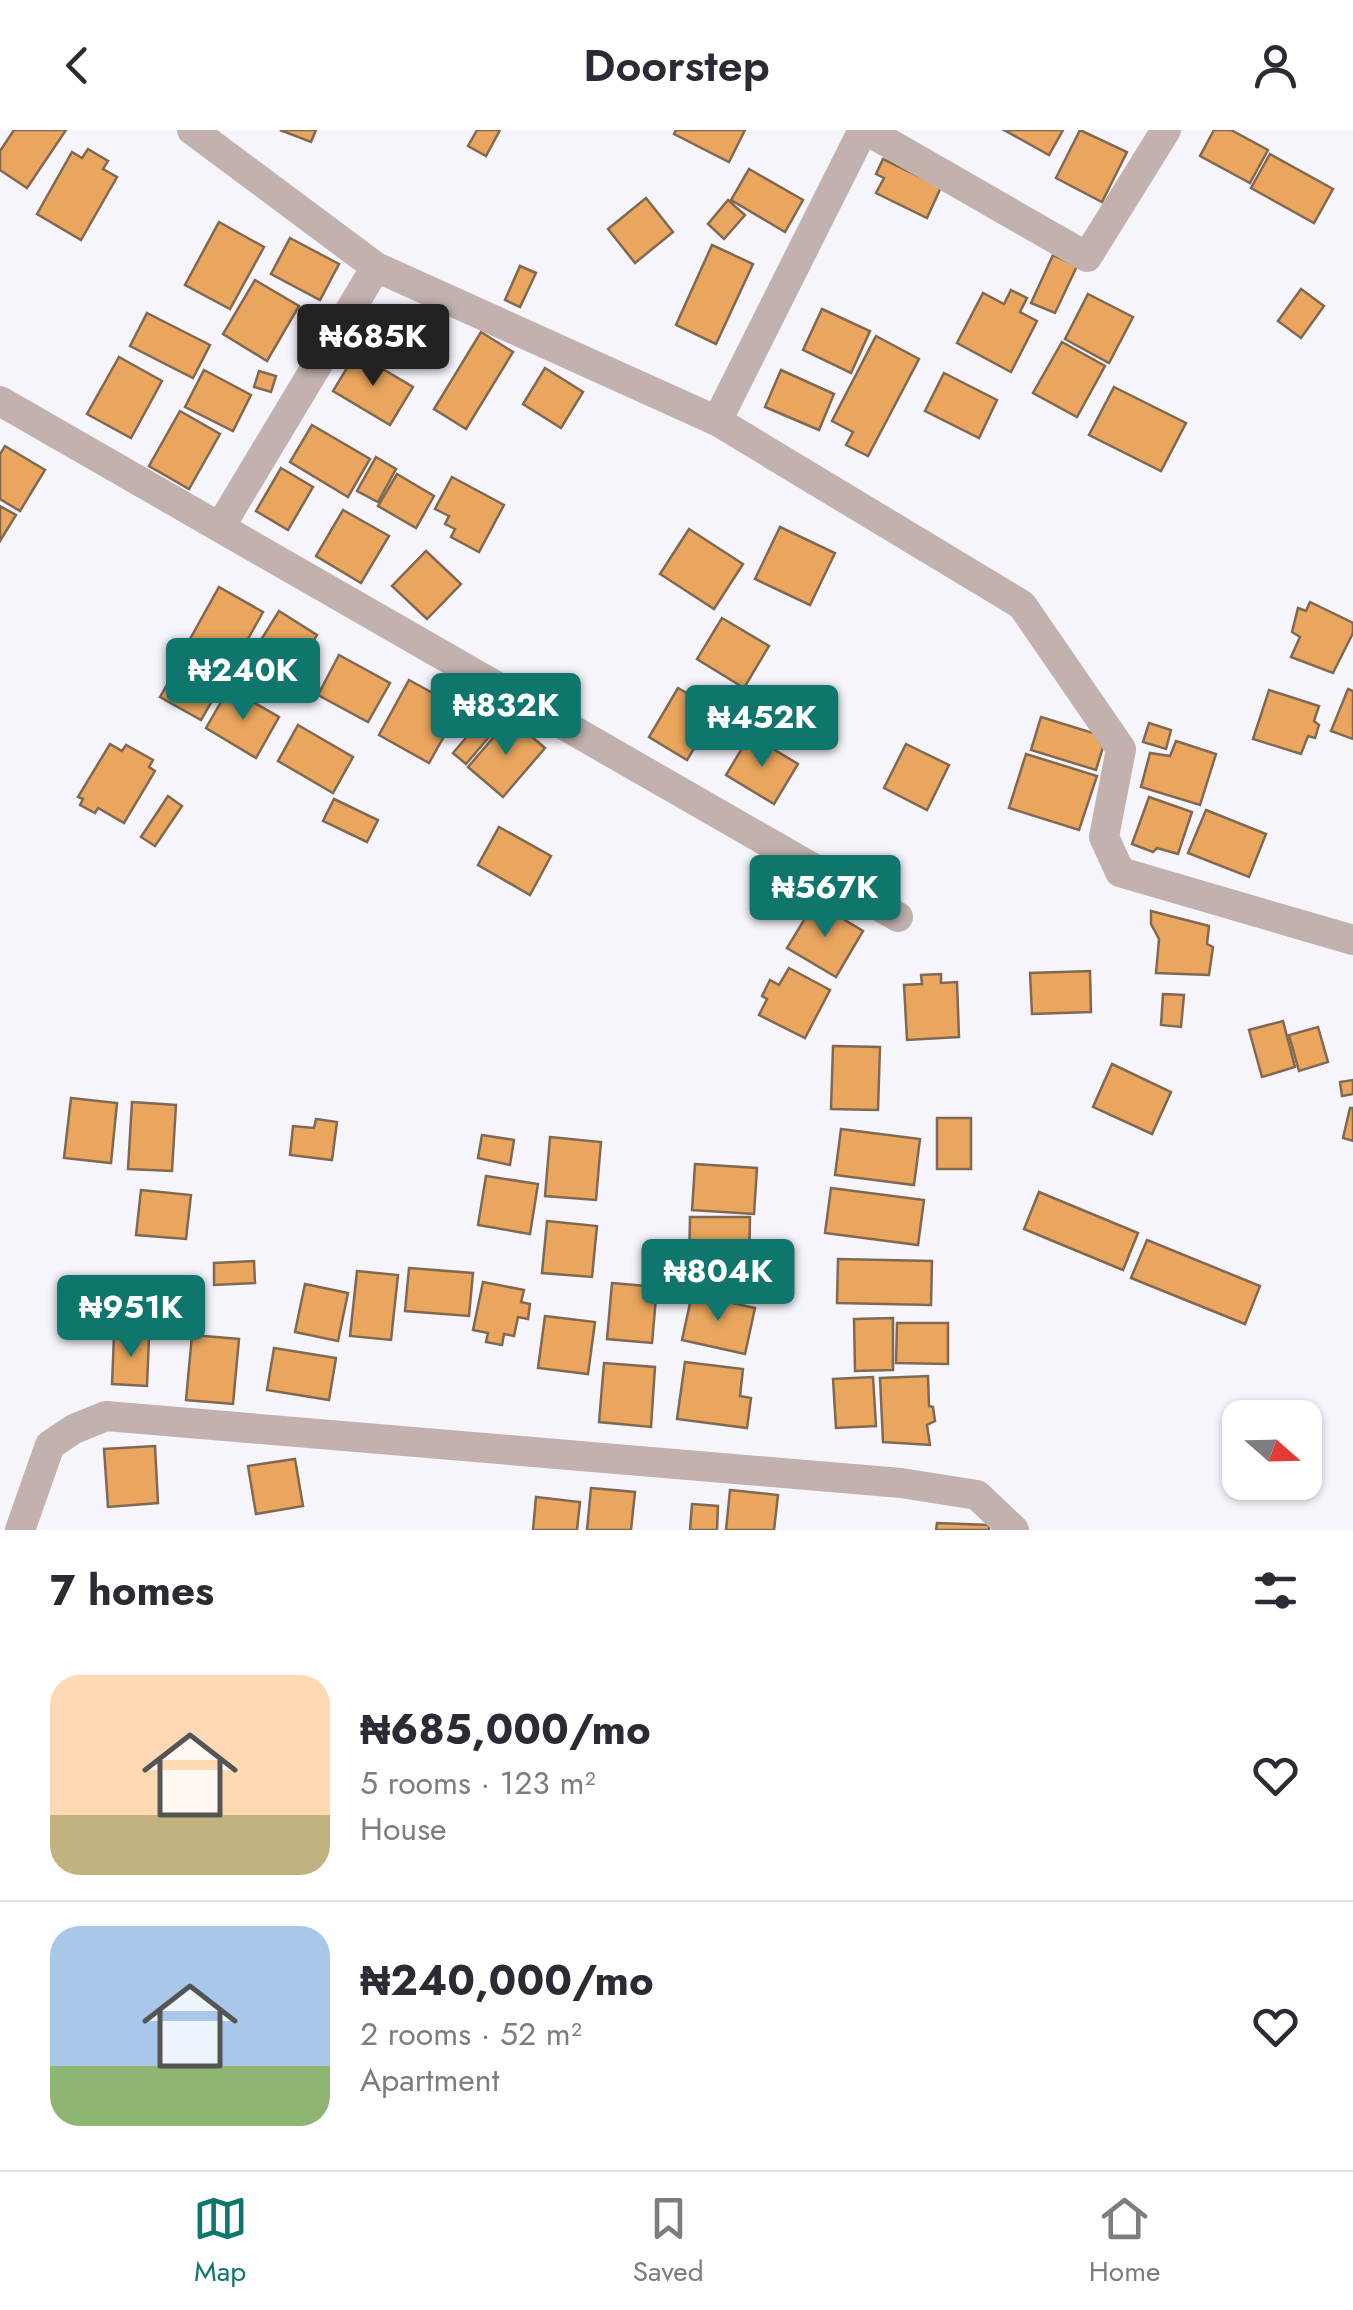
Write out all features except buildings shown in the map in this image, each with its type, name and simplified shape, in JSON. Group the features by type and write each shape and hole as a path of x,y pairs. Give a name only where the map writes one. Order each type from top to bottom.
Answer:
{"street":[{"path":"192,130 376,266 716,421 1022,605 1121,748 1104,837 1120,872 1353,940"},
{"path":"716,421 864,130 1087,257 1166,130"},
{"path":"220,527 376,266"},
{"path":"0,400 898,917"},
{"path":"20,1530 50,1445 74,1429 106,1416 901,1483 977,1495 1014,1530"}]}
